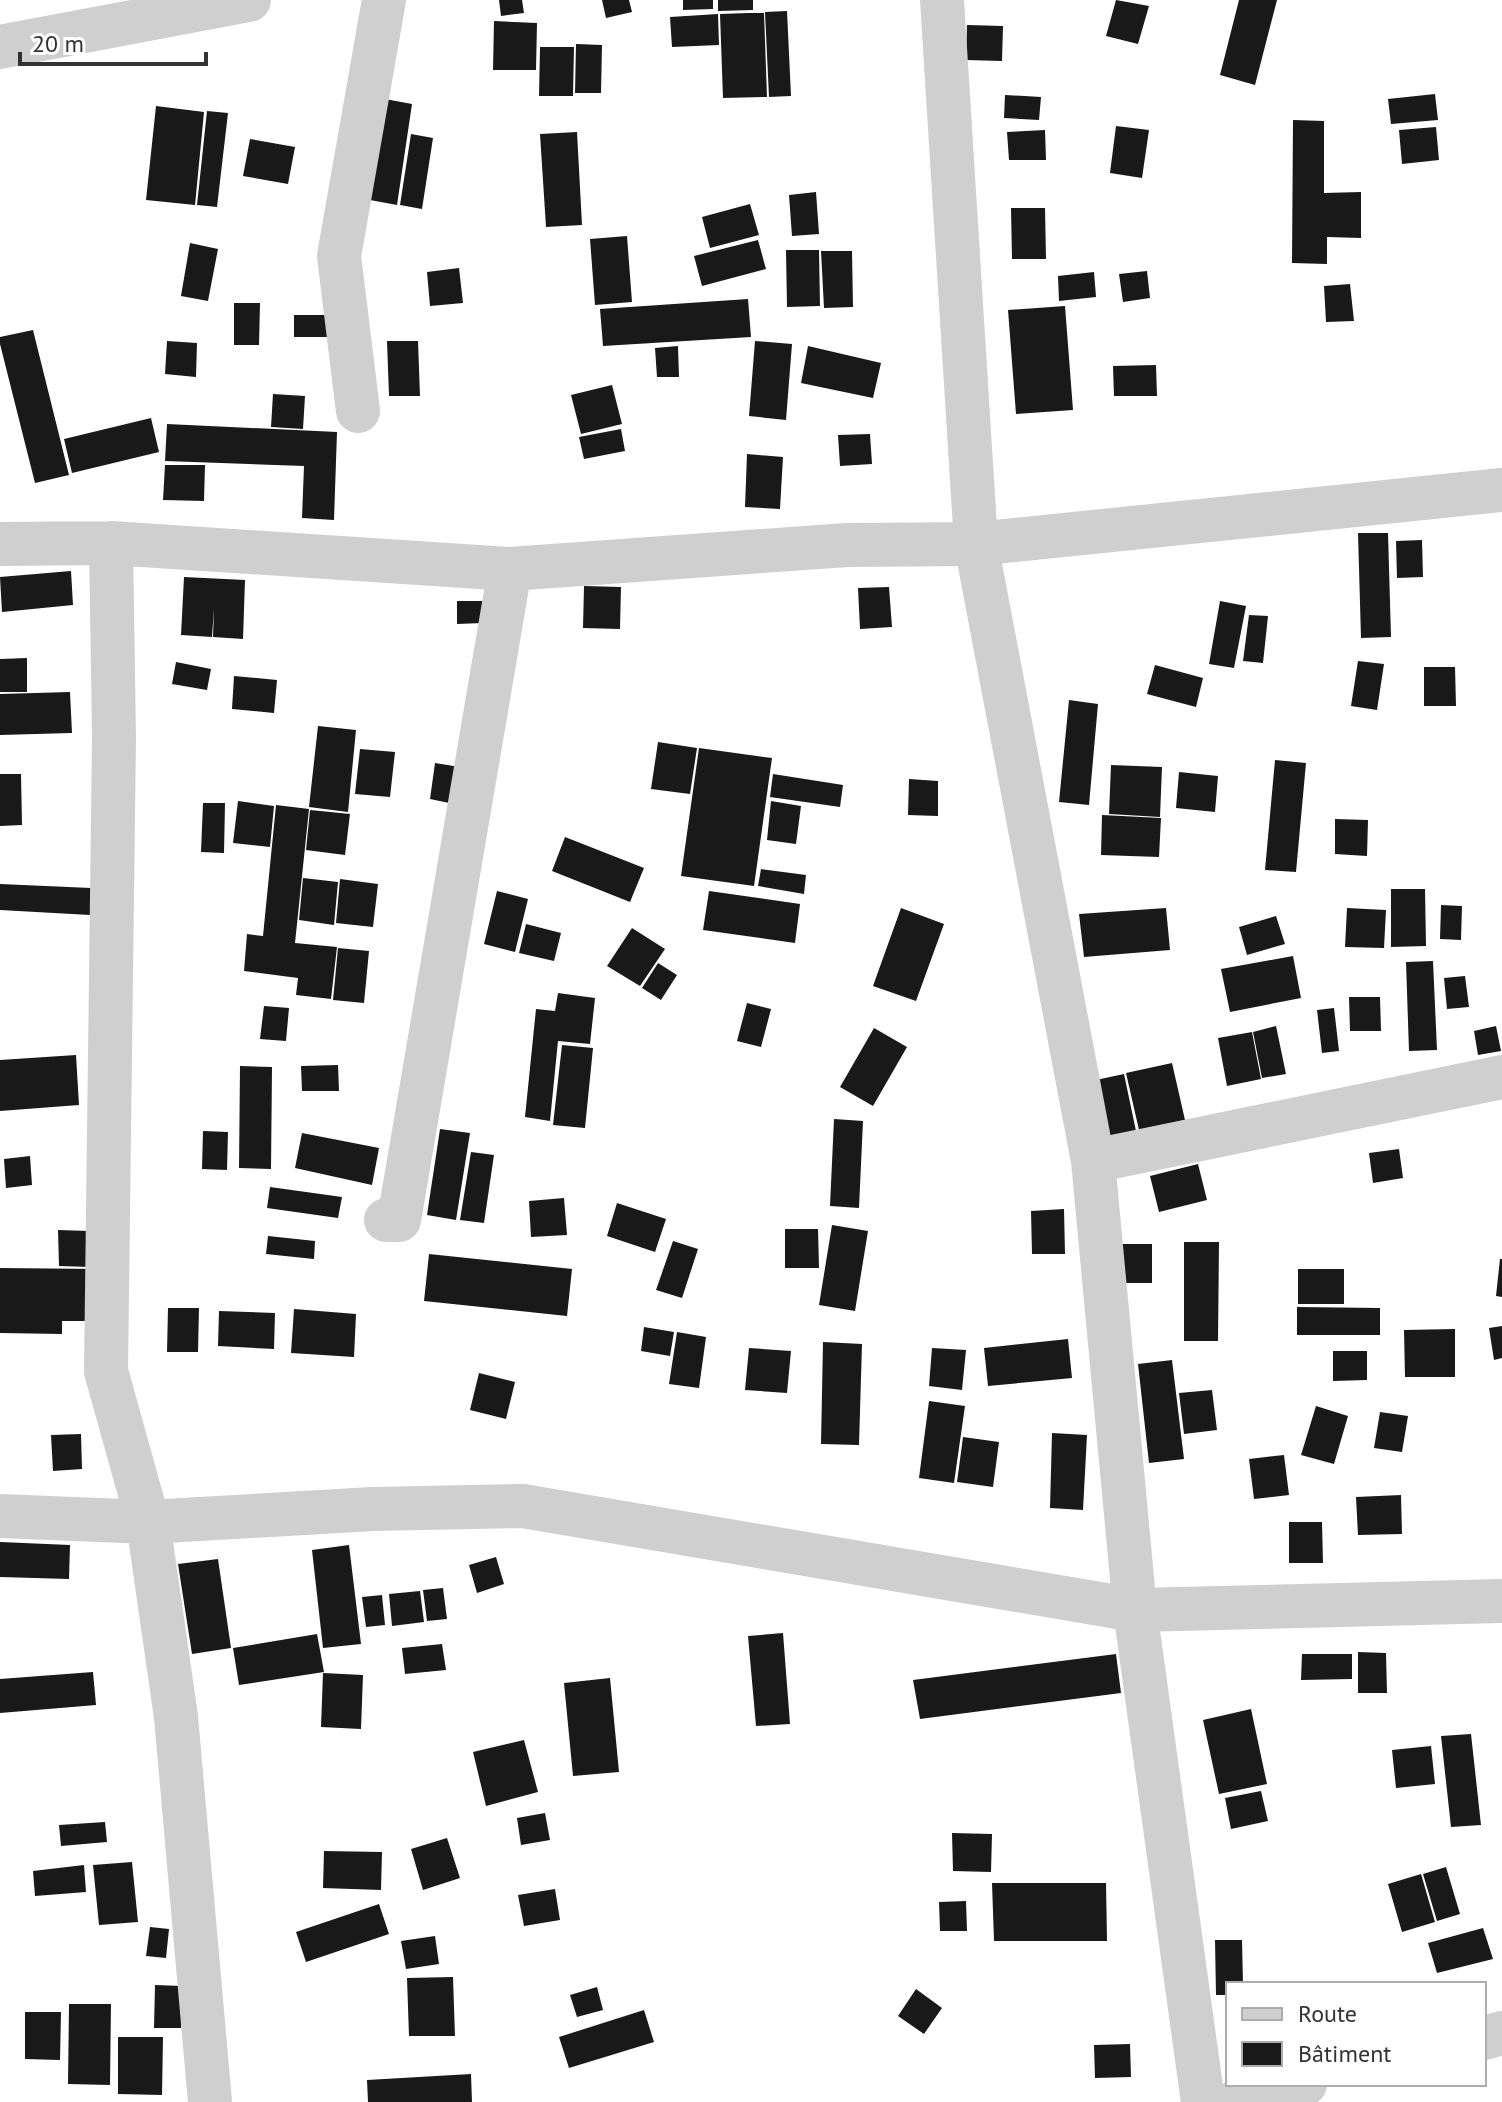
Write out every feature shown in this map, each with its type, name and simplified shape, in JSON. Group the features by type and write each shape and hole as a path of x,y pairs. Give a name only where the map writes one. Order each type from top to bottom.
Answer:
{"street":[{"path":"0,47 249,0"},
{"path":"358,411 339,256 384,0"},
{"path":"942,0 976,544 1093,1161 1135,1610 1203,2102"},
{"path":"0,544 111,543 510,569 847,545 976,544 1502,490"},
{"path":"111,543 114,754 106,1371 148,1522 176,1717 210,2102"},
{"path":"386,1220 399,1220 510,569"},
{"path":"1093,1161 1502,1077"},
{"path":"0,1516 148,1522 373,1509 523,1506 1135,1610 1502,1601"},
{"path":"1235,2102 1297,2086"}],"building":[{"path":"499,0 522,0 524,13 501,16"},
{"path":"602,0 629,0 632,12 606,18"},
{"path":"683,0 713,0 713,9 683,10"},
{"path":"718,0 753,0 753,10 718,11"},
{"path":"1116,0 1149,6 1138,44 1106,36"},
{"path":"1239,0 1277,0 1255,85 1220,75"},
{"path":"787,11 791,96 769,97 765,12"},
{"path":"764,13 767,97 723,98 720,14"},
{"path":"718,14 719,45 672,47 670,17"},
{"path":"494,21 537,23 536,70 493,70"},
{"path":"967,25 1003,26 1002,61 966,60"},
{"path":"576,44 602,45 601,93 575,93"},
{"path":"540,47 574,47 573,96 539,96"},
{"path":"1435,94 1438,120 1391,124 1388,99"},
{"path":"1005,95 1041,97 1039,120 1004,118"},
{"path":"385,99 412,104 397,205 370,200"},
{"path":"156,106 204,112 195,205 146,200"},
{"path":"207,111 228,113 217,207 197,205"},
{"path":"1293,120 1324,121 1324,193 1361,192 1361,238 1327,237 1327,264 1292,263"},
{"path":"1116,126 1149,130 1142,178 1110,173"},
{"path":"1436,127 1439,160 1402,164 1399,130"},
{"path":"1045,130 1046,160 1009,160 1007,132"},
{"path":"577,132 582,225 546,227 540,134"},
{"path":"411,134 433,138 422,209 400,205"},
{"path":"250,139 295,147 288,184 243,176"},
{"path":"816,192 819,234 792,236 789,195"},
{"path":"750,204 759,235 710,248 702,217"},
{"path":"1011,208 1045,208 1046,259 1012,259"},
{"path":"627,236 632,302 595,305 590,239"},
{"path":"758,240 766,269 702,286 694,256"},
{"path":"190,243 218,249 208,301 181,296"},
{"path":"786,250 819,250 820,306 787,307"},
{"path":"821,251 852,251 853,307 824,308"},
{"path":"459,268 463,303 430,306 427,272"},
{"path":"1147,271 1150,298 1123,302 1119,274"},
{"path":"1094,272 1096,297 1059,301 1058,276"},
{"path":"1350,284 1354,321 1326,322 1324,286"},
{"path":"748,299 751,337 603,346 600,309"},
{"path":"234,303 260,303 259,345 234,345"},
{"path":"1065,306 1073,410 1016,414 1008,310"},
{"path":"294,315 327,315 327,337 294,337"},
{"path":"33,330 69,475 35,483 0,344 0,337"},
{"path":"167,341 197,343 196,377 165,374"},
{"path":"387,341 418,341 420,396 389,396"},
{"path":"755,341 792,344 786,420 749,416"},
{"path":"678,346 679,377 657,377 655,348"},
{"path":"808,346 881,363 873,398 801,383"},
{"path":"1156,365 1157,396 1114,396 1113,366"},
{"path":"612,385 622,424 581,434 571,395"},
{"path":"273,394 305,396 303,429 271,427"},
{"path":"151,418 159,452 72,473 64,439"},
{"path":"167,424 337,432 334,520 302,518 304,466 165,461"},
{"path":"621,429 625,451 584,459 579,437"},
{"path":"870,434 872,464 840,466 838,435"},
{"path":"747,454 783,457 780,509 745,507"},
{"path":"165,465 205,465 204,501 163,500"},
{"path":"1358,533 1388,533 1391,637 1361,638"},
{"path":"1422,540 1423,577 1397,578 1396,541"},
{"path":"71,571 73,605 2,612 0,577"},
{"path":"184,577 245,580 243,639 213,637 214,608 212,637 181,635"},
{"path":"584,586 621,587 620,629 583,628"},
{"path":"889,587 892,627 860,629 858,588"},
{"path":"457,601 483,601 483,623 457,624"},
{"path":"1220,601 1246,606 1234,668 1209,664"},
{"path":"1249,615 1268,616 1263,663 1243,661"},
{"path":"27,658 27,692 0,692 0,659"},
{"path":"1358,661 1384,664 1377,710 1351,706"},
{"path":"176,662 211,669 207,690 172,684"},
{"path":"1155,665 1203,678 1196,707 1147,694"},
{"path":"1424,667 1455,667 1456,706 1424,706"},
{"path":"234,676 277,680 274,713 232,709"},
{"path":"70,692 72,733 0,735 0,694"},
{"path":"1069,700 1098,704 1089,805 1059,802"},
{"path":"318,726 356,730 348,812 309,807"},
{"path":"658,742 697,748 690,794 651,789"},
{"path":"699,748 772,758 754,886 681,876"},
{"path":"360,749 395,752 390,797 355,794"},
{"path":"1275,760 1306,763 1296,872 1265,870"},
{"path":"435,763 460,767 454,804 430,799"},
{"path":"1111,765 1162,767 1160,817 1109,814"},
{"path":"1179,772 1218,776 1215,812 1176,808"},
{"path":"0,774 21,774 22,825 0,826"},
{"path":"773,774 843,785 840,807 770,797"},
{"path":"909,779 938,781 938,816 908,815"},
{"path":"238,801 274,806 270,847 233,843"},
{"path":"771,801 801,806 796,844 767,840"},
{"path":"203,803 225,803 224,853 201,852"},
{"path":"276,805 309,809 295,943 337,947 331,999 296,995 298,978 244,971 247,934 263,936"},
{"path":"310,810 350,814 345,855 306,850"},
{"path":"1102,815 1161,818 1159,857 1101,855"},
{"path":"1335,819 1368,820 1367,856 1335,854"},
{"path":"565,837 644,868 630,902 552,871"},
{"path":"761,869 806,875 804,894 758,886"},
{"path":"303,878 338,882 334,925 299,920"},
{"path":"340,879 378,884 373,927 336,923"},
{"path":"0,884 91,888 90,915 0,910"},
{"path":"1391,889 1425,889 1426,946 1391,947"},
{"path":"497,891 528,899 515,952 484,944"},
{"path":"709,891 800,904 795,943 703,930"},
{"path":"1441,905 1462,906 1461,940 1440,939"},
{"path":"901,908 944,924 916,1001 873,986"},
{"path":"1166,908 1170,950 1084,957 1079,914"},
{"path":"1347,908 1386,910 1384,948 1345,947"},
{"path":"1276,916 1285,944 1247,955 1239,927"},
{"path":"526,924 561,933 554,961 519,953"},
{"path":"632,928 665,949 640,986 607,966"},
{"path":"338,948 369,951 364,1003 333,1000"},
{"path":"1293,956 1301,998 1230,1012 1221,969"},
{"path":"1433,961 1437,1050 1409,1051 1406,962"},
{"path":"658,963 677,975 661,1000 642,988"},
{"path":"1465,976 1469,1007 1447,1009 1444,978"},
{"path":"558,993 595,998 590,1044 558,1041 550,1121 525,1117 536,1009 555,1011"},
{"path":"1349,997 1380,997 1381,1031 1350,1031"},
{"path":"747,1003 771,1009 761,1047 737,1041"},
{"path":"264,1006 289,1008 286,1041 260,1039"},
{"path":"1334,1008 1339,1051 1322,1053 1317,1010"},
{"path":"1276,1026 1286,1074 1262,1078 1253,1032"},
{"path":"1496,1026 1501,1051 1478,1055 1474,1031"},
{"path":"874,1028 907,1047 873,1106 840,1087"},
{"path":"1252,1032 1261,1079 1227,1086 1218,1038"},
{"path":"562,1045 593,1048 585,1128 553,1125"},
{"path":"76,1055 79,1105 0,1111 0,1060"},
{"path":"1172,1063 1185,1120 1139,1130 1126,1073"},
{"path":"338,1065 339,1091 302,1091 301,1066"},
{"path":"240,1066 272,1067 271,1169 239,1168"},
{"path":"1124,1074 1136,1131 1104,1137 1091,1081"},
{"path":"834,1119 863,1121 859,1208 830,1206"},
{"path":"440,1129 470,1133 456,1220 427,1215"},
{"path":"203,1131 228,1132 227,1170 202,1169"},
{"path":"302,1133 379,1148 372,1185 295,1168"},
{"path":"1399,1149 1403,1178 1373,1183 1369,1153"},
{"path":"471,1152 494,1155 484,1223 460,1220"},
{"path":"30,1156 32,1185 6,1188 4,1159"},
{"path":"1198,1164 1207,1200 1159,1212 1150,1176"},
{"path":"270,1187 342,1197 338,1218 267,1208"},
{"path":"564,1198 567,1235 531,1237 529,1201"},
{"path":"617,1203 666,1219 655,1252 607,1236"},
{"path":"1064,1209 1065,1254 1032,1254 1031,1211"},
{"path":"832,1225 868,1231 855,1311 819,1305"},
{"path":"785,1229 818,1229 819,1268 785,1268"},
{"path":"58,1230 90,1231 90,1267 59,1266"},
{"path":"268,1236 315,1241 314,1259 266,1254"},
{"path":"673,1241 698,1249 682,1298 656,1290"},
{"path":"1184,1242 1219,1242 1218,1341 1184,1341"},
{"path":"1121,1244 1152,1244 1152,1283 1120,1283"},
{"path":"429,1254 572,1269 567,1316 424,1301"},
{"path":"1502,1259 1502,1297 1496,1296"},
{"path":"0,1268 99,1269 99,1321 62,1321 62,1334 0,1333"},
{"path":"1298,1269 1344,1269 1344,1304 1298,1304"},
{"path":"1297,1307 1380,1308 1380,1335 1297,1335"},
{"path":"168,1308 199,1308 198,1352 167,1352"},
{"path":"294,1309 356,1314 354,1357 291,1353"},
{"path":"219,1311 275,1313 274,1349 218,1346"},
{"path":"1502,1326 1502,1358 1494,1360 1489,1328"},
{"path":"644,1327 674,1332 670,1356 641,1351"},
{"path":"1455,1329 1455,1377 1405,1377 1404,1330"},
{"path":"677,1332 706,1337 699,1388 669,1384"},
{"path":"1068,1339 1072,1378 988,1386 984,1348"},
{"path":"823,1342 862,1344 859,1445 821,1444"},
{"path":"749,1348 791,1351 787,1393 745,1390"},
{"path":"932,1348 966,1350 962,1390 929,1386"},
{"path":"1333,1351 1367,1351 1367,1380 1333,1381"},
{"path":"1172,1360 1184,1459 1149,1463 1138,1364"},
{"path":"479,1373 515,1382 506,1419 470,1410"},
{"path":"1212,1390 1217,1430 1184,1434 1179,1393"},
{"path":"929,1401 965,1406 954,1483 919,1478"},
{"path":"1316,1406 1348,1416 1334,1464 1301,1455"},
{"path":"1380,1412 1408,1416 1402,1452 1374,1448"},
{"path":"1052,1433 1087,1435 1083,1510 1050,1508"},
{"path":"81,1434 82,1469 53,1471 51,1435"},
{"path":"963,1437 999,1442 993,1487 957,1482"},
{"path":"1284,1455 1289,1495 1254,1499 1249,1459"},
{"path":"1401,1495 1402,1534 1358,1535 1356,1497"},
{"path":"1289,1522 1322,1522 1323,1563 1289,1563"},
{"path":"0,1542 70,1545 69,1579 0,1577"},
{"path":"349,1545 361,1644 323,1648 312,1550"},
{"path":"496,1557 504,1584 477,1593 469,1565"},
{"path":"218,1559 231,1648 192,1654 178,1564"},
{"path":"443,1588 447,1619 427,1621 423,1590"},
{"path":"420,1591 424,1622 392,1626 389,1594"},
{"path":"382,1595 385,1625 366,1627 362,1597"},
{"path":"783,1633 790,1724 756,1726 748,1636"},
{"path":"317,1634 324,1672 239,1685 233,1648"},
{"path":"442,1644 446,1670 405,1674 402,1648"},
{"path":"1358,1652 1386,1653 1387,1693 1358,1693"},
{"path":"1116,1654 1121,1693 920,1719 913,1680"},
{"path":"1302,1654 1352,1654 1352,1679 1301,1680"},
{"path":"93,1672 96,1705 0,1713 0,1679"},
{"path":"323,1673 363,1675 361,1729 321,1727"},
{"path":"610,1678 619,1772 573,1776 564,1683"},
{"path":"1251,1709 1267,1784 1219,1794 1203,1720"},
{"path":"1471,1734 1481,1825 1451,1827 1441,1736"},
{"path":"524,1740 538,1792 486,1806 473,1752"},
{"path":"1431,1746 1435,1784 1396,1788 1392,1750"},
{"path":"1261,1791 1268,1821 1231,1829 1225,1798"},
{"path":"545,1813 550,1840 521,1845 517,1818"},
{"path":"105,1822 107,1842 61,1846 59,1825"},
{"path":"952,1833 992,1834 991,1872 953,1871"},
{"path":"447,1838 460,1878 423,1890 411,1849"},
{"path":"324,1851 382,1852 381,1890 323,1888"},
{"path":"132,1862 138,1922 99,1925 93,1865"},
{"path":"84,1865 86,1892 35,1896 33,1871"},
{"path":"1446,1867 1460,1914 1437,1921 1423,1874"},
{"path":"1421,1874 1435,1922 1402,1932 1388,1884"},
{"path":"992,1883 1106,1883 1107,1941 994,1941"},
{"path":"555,1889 560,1920 524,1926 518,1895"},
{"path":"966,1901 967,1931 940,1931 939,1902"},
{"path":"379,1904 389,1934 306,1962 296,1932"},
{"path":"150,1927 169,1929 166,1958 146,1956"},
{"path":"1483,1928 1493,1959 1437,1973 1428,1943"},
{"path":"435,1936 439,1964 406,1969 401,1941"},
{"path":"1215,1940 1242,1940 1243,1982 1226,1982 1226,1995 1216,1995"},
{"path":"453,1977 455,2036 409,2036 407,1978"},
{"path":"155,1985 182,1986 181,2028 154,2028"},
{"path":"597,1987 603,2010 577,2017 570,1995"},
{"path":"916,1989 942,2008 924,2034 898,2016"},
{"path":"69,2004 111,2004 110,2085 68,2084"},
{"path":"644,2010 654,2042 569,2068 559,2037"},
{"path":"25,2012 61,2012 60,2060 25,2059"},
{"path":"118,2037 163,2037 162,2095 118,2094"},
{"path":"1130,2044 1131,2077 1095,2078 1094,2045"},
{"path":"471,2074 472,2102 368,2102 367,2080"}]}
